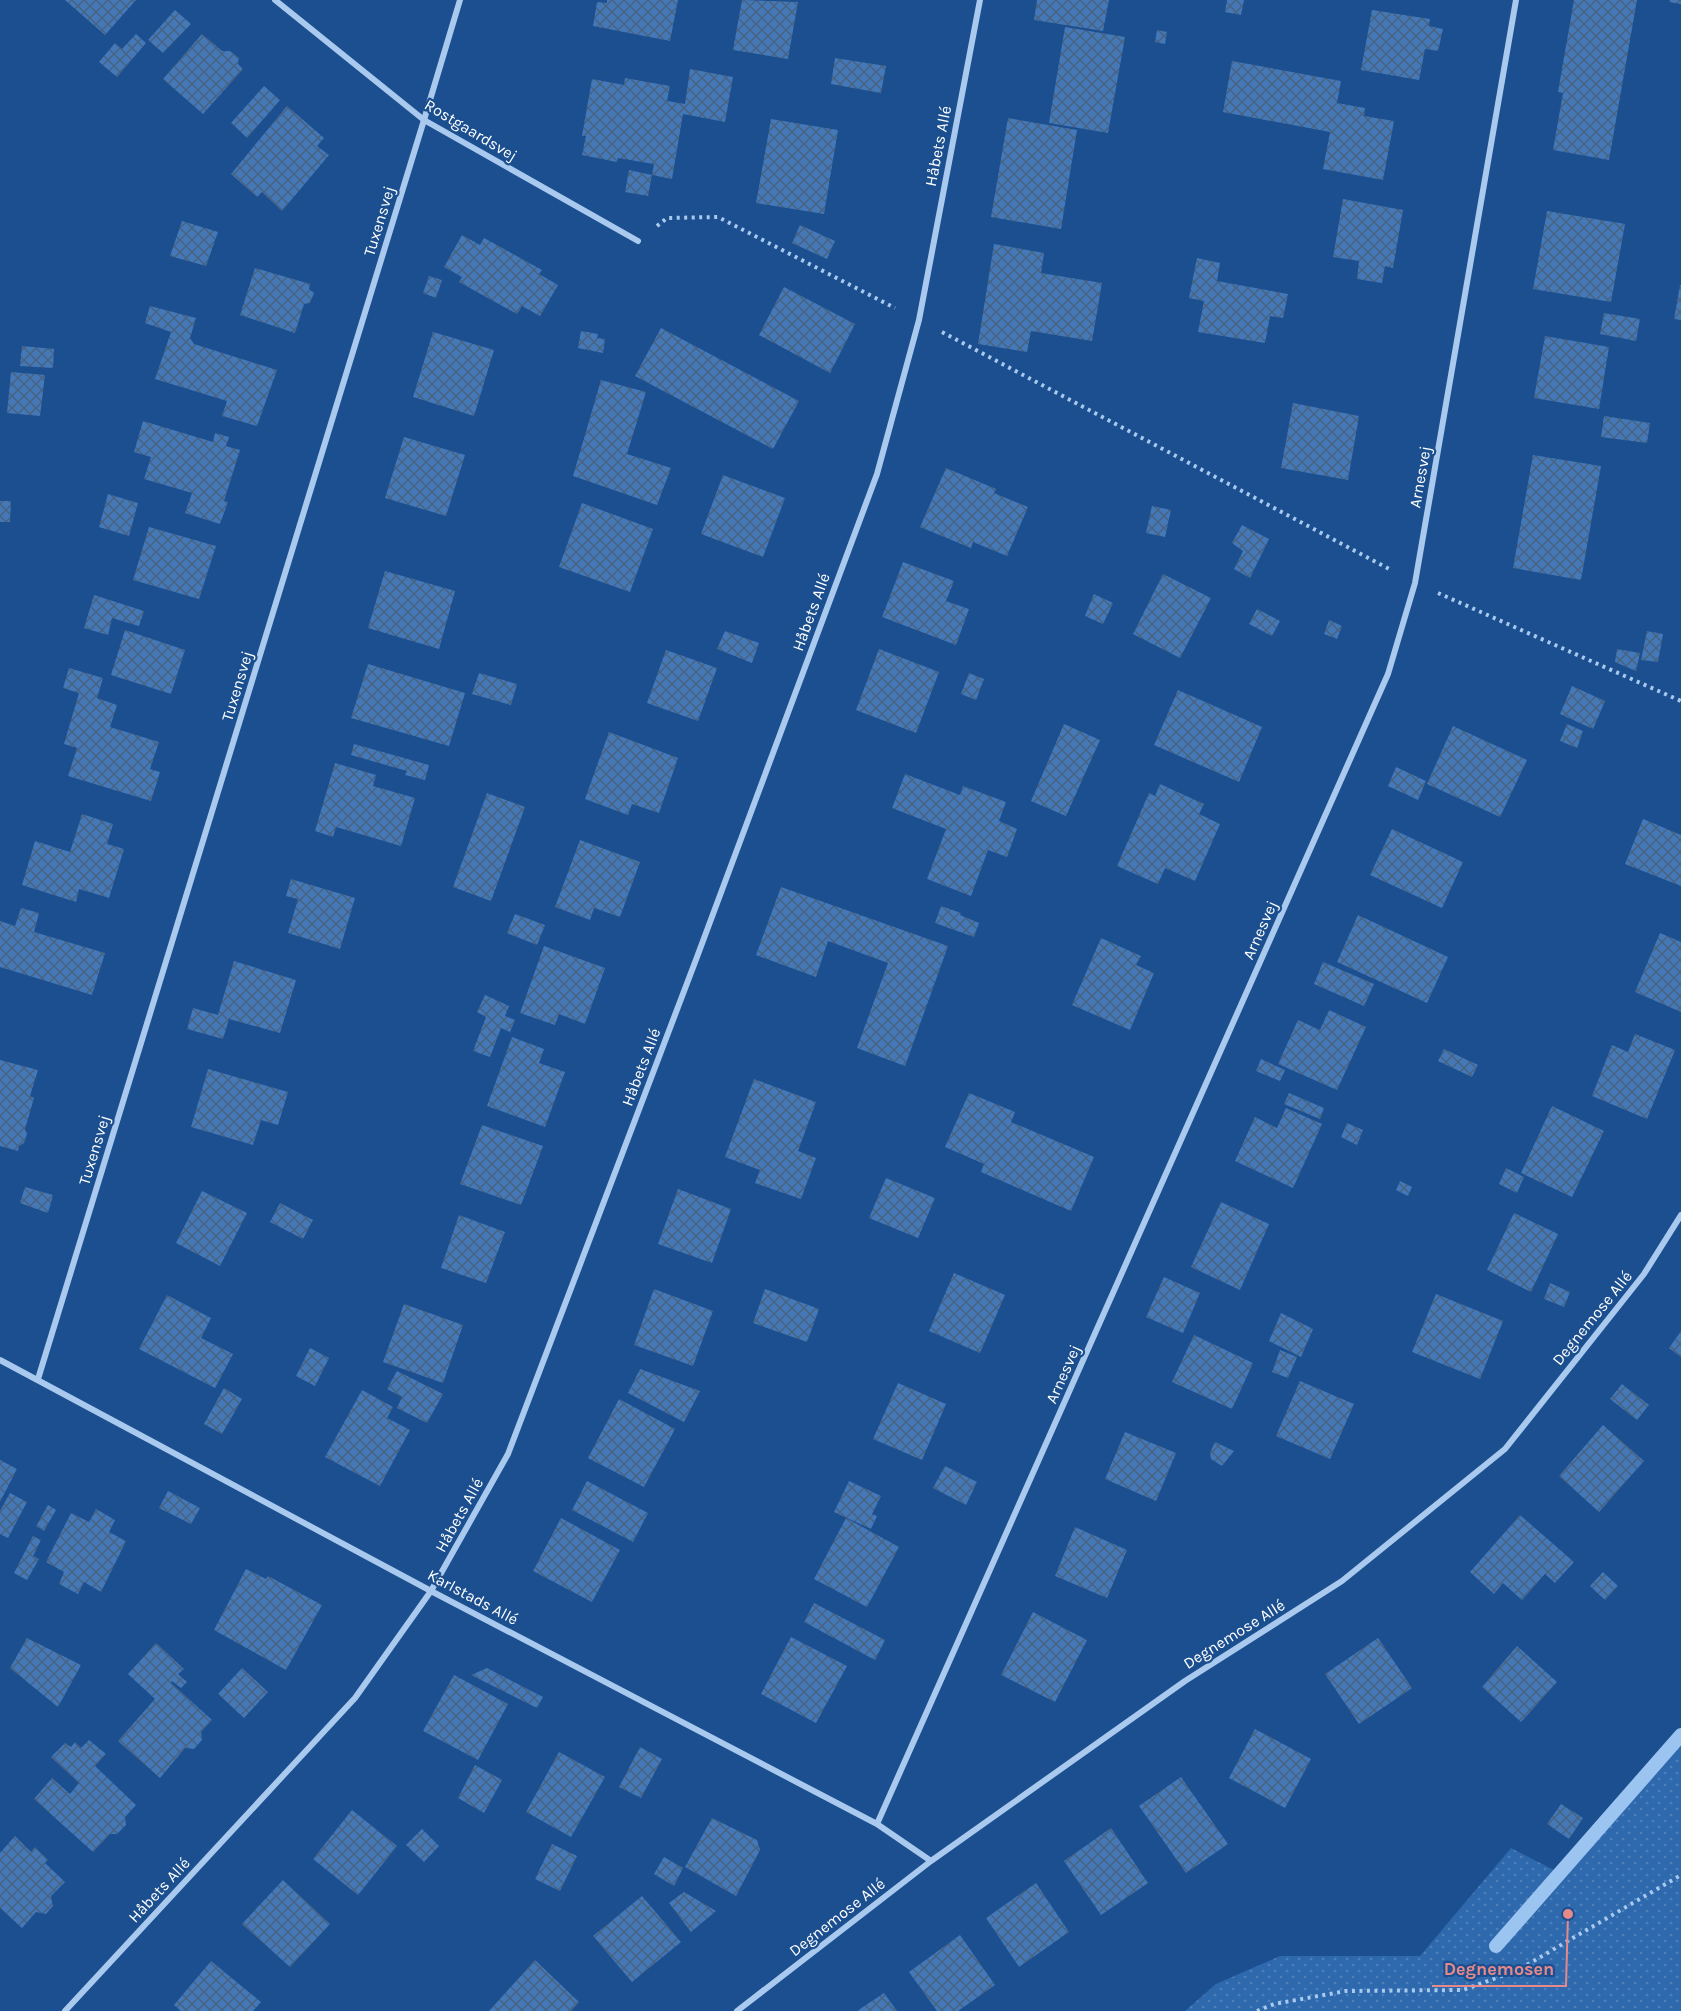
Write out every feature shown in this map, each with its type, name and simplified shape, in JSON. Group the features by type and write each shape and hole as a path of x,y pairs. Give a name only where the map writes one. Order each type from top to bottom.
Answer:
{"street":[{"name":"Rostgaardsvej","path":"275,0 424,120 638,241"},
{"name":"Tuxensvej","path":"38,1379 460,0"},
{"name":"Håbets Allé","path":"65,2011 355,1698 431,1591 508,1454 877,474 919,320 980,0"},
{"name":"Arnesvej","path":"877,1824 1388,674 1415,583 1516,0"},
{"name":"Degnemose Allé","path":"737,2011 931,1861 1185,1681 1342,1581 1505,1449 1644,1274 1681,1215"},
{"name":"Karlstads Allé","path":"0,1360 431,1591 877,1824 931,1861"}],"path":[{"path":"638,241 667,218 718,217 919,320 1415,583 1681,701"},
{"path":"1257,2011 1274,2004 1346,1991 1463,1990 1518,1970 1681,1875"}],"shaded area":[{"path":"1681,1735 1681,2011 1185,2011 1216,1984 1280,1956 1420,1956 1511,1848 1560,1873"}],"building":[{"path":"65,0 136,0 105,35"},
{"path":"607,0 678,0 670,41 593,26 597,2 607,3"},
{"path":"742,0 798,2 788,59 733,50"},
{"path":"1037,0 1109,0 1103,31 1034,20"},
{"path":"1227,0 1244,0 1241,15 1225,12"},
{"path":"1574,0 1637,0 1609,160 1553,150 1563,93 1558,92"},
{"path":"1670,0 1681,0 1681,4 1669,2"},
{"path":"175,10 191,24 163,53 148,40"},
{"path":"1372,10 1430,19 1429,26 1443,29 1438,51 1425,49 1419,80 1361,70"},
{"path":"1065,27 1125,37 1108,133 1049,123"},
{"path":"1157,30 1167,32 1165,44 1155,42"},
{"path":"136,34 146,43 117,77 99,62 115,43 122,49"},
{"path":"202,34 222,51 230,51 239,58 238,64 243,69 203,114 163,79"},
{"path":"835,58 886,66 881,93 831,84"},
{"path":"1232,61 1341,81 1337,103 1365,108 1364,116 1394,121 1383,180 1323,169 1330,132 1223,112"},
{"path":"690,69 733,77 725,122 683,114 672,179 652,175 654,164 618,158 617,162 582,155 586,136 582,136 592,79 624,85 625,78 670,86 667,101 685,104"},
{"path":"264,86 280,100 247,138 231,123"},
{"path":"287,106 324,138 317,146 329,155 282,211 262,192 257,197 231,174"},
{"path":"1008,118 1077,130 1061,229 991,217"},
{"path":"771,119 838,130 824,214 756,203"},
{"path":"629,170 652,175 648,196 625,192"},
{"path":"1343,199 1403,210 1393,268 1385,266 1382,283 1357,279 1359,261 1333,257"},
{"path":"1547,211 1625,224 1611,302 1533,289"},
{"path":"182,221 218,232 206,266 170,256"},
{"path":"800,225 835,241 827,259 792,243"},
{"path":"462,235 480,245 484,238 542,270 539,274 558,285 540,316 522,306 517,314 459,282 462,277 444,267"},
{"path":"994,244 1044,253 1041,273 1102,283 1092,341 1031,331 1027,352 978,344"},
{"path":"1197,258 1220,263 1217,281 1288,294 1283,318 1270,316 1265,343 1198,332 1204,301 1189,298"},
{"path":"255,268 310,284 309,289 314,293 310,303 304,304 295,333 240,315"},
{"path":"429,276 442,280 436,298 423,293"},
{"path":"1681,285 1681,320 1674,319"},
{"path":"784,287 855,324 830,373 759,335"},
{"path":"150,306 196,318 190,338 194,344 277,370 257,426 222,416 227,401 155,379 171,332 145,323"},
{"path":"1604,313 1640,319 1636,341 1600,334"},
{"path":"661,328 799,401 773,449 635,376"},
{"path":"581,331 598,334 597,338 605,339 603,353 578,348"},
{"path":"433,332 494,350 474,416 413,397"},
{"path":"1545,336 1609,347 1599,409 1534,398"},
{"path":"22,346 54,349 53,368 20,366"},
{"path":"11,372 45,375 40,416 7,413"},
{"path":"601,380 646,392 627,454 671,468 657,505 573,476"},
{"path":"1293,403 1359,416 1348,480 1281,468"},
{"path":"1604,416 1650,423 1647,443 1601,437"},
{"path":"143,421 213,442 215,433 229,437 226,446 240,450 224,501 228,502 220,524 185,513 192,493 144,479 151,457 134,452"},
{"path":"404,437 465,455 446,516 385,498"},
{"path":"1533,455 1601,466 1581,580 1513,568"},
{"path":"946,468 996,489 994,493 1028,507 1007,556 973,542 971,548 920,527"},
{"path":"723,475 785,498 763,557 701,534"},
{"path":"108,494 138,503 129,536 99,527"},
{"path":"0,501 11,501 10,522 0,522"},
{"path":"582,503 653,529 630,592 559,567"},
{"path":"1152,506 1171,510 1165,537 1146,533"},
{"path":"1242,525 1269,539 1250,578 1234,569 1243,551 1232,543"},
{"path":"149,527 216,546 199,599 133,580"},
{"path":"903,562 954,581 946,601 969,609 956,645 882,617"},
{"path":"385,571 455,591 439,649 368,628"},
{"path":"1163,574 1211,598 1180,658 1133,634"},
{"path":"1094,594 1113,603 1103,624 1085,616"},
{"path":"94,595 144,611 139,626 112,618 108,635 84,628"},
{"path":"1257,609 1280,621 1272,636 1249,624"},
{"path":"1329,620 1342,626 1337,639 1324,634"},
{"path":"125,630 185,650 171,694 111,675"},
{"path":"725,631 759,643 752,663 717,649"},
{"path":"1647,631 1663,634 1658,662 1641,660"},
{"path":"879,649 939,672 916,733 856,710"},
{"path":"1617,649 1640,653 1636,671 1615,662"},
{"path":"666,650 717,668 698,721 647,703"},
{"path":"368,664 465,693 449,746 351,718"},
{"path":"69,668 103,678 97,698 117,705 110,727 159,742 150,769 160,772 151,801 68,776 77,748 64,744 79,693 63,688"},
{"path":"479,673 517,684 511,705 472,694"},
{"path":"969,673 984,679 976,700 961,694"},
{"path":"1572,686 1605,701 1593,729 1560,714"},
{"path":"1178,690 1262,727 1239,782 1154,745"},
{"path":"1064,724 1100,740 1066,816 1031,801"},
{"path":"1567,724 1583,731 1577,748 1560,741"},
{"path":"1453,726 1527,760 1500,817 1427,784"},
{"path":"609,732 678,758 659,813 632,804 628,815 585,799"},
{"path":"354,744 429,765 425,780 405,775 407,771 351,755"},
{"path":"335,763 376,775 373,786 415,798 401,846 336,827 333,837 315,831"},
{"path":"1396,767 1426,781 1418,800 1388,786"},
{"path":"905,774 960,795 963,786 1006,802 999,821 1017,829 1007,857 988,850 971,896 927,879 946,829 892,808"},
{"path":"1160,784 1204,804 1199,814 1220,824 1195,881 1165,868 1158,884 1117,866 1149,793 1155,796"},
{"path":"487,793 525,807 491,901 453,887"},
{"path":"82,814 113,824 107,844 124,849 109,898 79,889 76,902 22,885 35,841 70,852"},
{"path":"1643,819 1681,835 1681,886 1625,864"},
{"path":"1392,829 1463,862 1442,908 1370,875"},
{"path":"580,840 640,862 620,917 594,908 590,920 555,907"},
{"path":"291,879 355,898 340,949 288,933 298,899 286,896"},
{"path":"781,887 948,946 905,1066 857,1048 888,963 828,941 816,977 756,955"},
{"path":"941,906 979,923 974,937 935,923"},
{"path":"21,908 39,913 34,932 105,953 92,995 0,967 0,921 15,926"},
{"path":"515,914 545,925 537,945 507,933"},
{"path":"1358,915 1448,957 1427,1003 1337,962"},
{"path":"1660,933 1681,942 1681,1012 1635,992"},
{"path":"1101,938 1141,956 1136,965 1154,973 1130,1030 1072,1005"},
{"path":"544,946 605,968 585,1024 559,1014 555,1025 520,1013"},
{"path":"234,961 296,980 280,1033 229,1019 223,1039 187,1029 193,1008 218,1015"},
{"path":"1323,962 1374,984 1364,1006 1314,984"},
{"path":"485,995 509,1006 505,1016 515,1020 510,1032 501,1028 490,1057 473,1051 486,1017 477,1012"},
{"path":"1329,1010 1366,1027 1337,1090 1278,1064 1298,1020 1320,1030"},
{"path":"1635,1034 1675,1050 1647,1119 1592,1096 1612,1045 1628,1052"},
{"path":"512,1037 544,1049 539,1063 565,1072 545,1127 487,1106"},
{"path":"1444,1049 1478,1065 1472,1077 1438,1061"},
{"path":"1261,1059 1285,1070 1280,1081 1256,1071"},
{"path":"0,1060 38,1070 30,1096 34,1098 25,1129 27,1134 18,1151 0,1146"},
{"path":"208,1069 288,1092 278,1125 261,1120 253,1145 191,1127"},
{"path":"754,1079 816,1102 798,1151 816,1158 801,1199 755,1183 760,1170 725,1157"},
{"path":"969,1093 1015,1112 1011,1122 1094,1157 1071,1211 981,1172 984,1164 945,1147"},
{"path":"1289,1093 1324,1108 1320,1119 1284,1104"},
{"path":"1552,1106 1604,1131 1572,1197 1521,1173"},
{"path":"1286,1108 1322,1124 1293,1188 1235,1161 1255,1117 1277,1128"},
{"path":"1347,1123 1363,1130 1357,1145 1341,1137"},
{"path":"482,1125 543,1146 521,1205 460,1184"},
{"path":"1506,1168 1524,1177 1517,1193 1499,1184"},
{"path":"886,1178 935,1198 918,1238 869,1218"},
{"path":"1400,1181 1412,1187 1408,1196 1396,1190"},
{"path":"25,1187 53,1195 48,1213 20,1203"},
{"path":"678,1189 731,1209 712,1263 658,1244"},
{"path":"202,1191 247,1213 220,1266 176,1243"},
{"path":"1221,1202 1269,1224 1240,1290 1191,1267"},
{"path":"280,1203 313,1220 303,1239 270,1222"},
{"path":"1514,1213 1558,1234 1531,1292 1487,1270"},
{"path":"459,1215 505,1232 486,1283 441,1268"},
{"path":"954,1273 1005,1295 980,1353 929,1331"},
{"path":"1164,1277 1200,1293 1183,1333 1146,1317"},
{"path":"1550,1283 1570,1292 1564,1307 1544,1299"},
{"path":"654,1289 713,1311 693,1366 634,1345"},
{"path":"765,1289 819,1309 807,1342 753,1323"},
{"path":"1436,1294 1503,1321 1480,1379 1412,1352"},
{"path":"167,1295 211,1318 201,1338 233,1354 215,1388 139,1349"},
{"path":"404,1304 463,1325 443,1383 383,1362"},
{"path":"1281,1313 1313,1329 1301,1357 1269,1341"},
{"path":"1681,1331 1681,1357 1669,1348"},
{"path":"1194,1335 1253,1363 1232,1409 1172,1382"},
{"path":"310,1348 329,1358 315,1386 296,1376"},
{"path":"1280,1350 1297,1357 1288,1378 1272,1372"},
{"path":"640,1369 700,1391 684,1422 628,1393"},
{"path":"397,1371 443,1394 427,1423 397,1408 402,1397 387,1389"},
{"path":"1300,1381 1354,1404 1330,1459 1276,1436"},
{"path":"898,1383 946,1404 922,1460 873,1439"},
{"path":"1622,1384 1649,1405 1637,1420 1610,1399"},
{"path":"224,1388 242,1399 222,1434 204,1424"},
{"path":"362,1390 393,1407 387,1418 410,1430 380,1486 325,1457"},
{"path":"619,1399 675,1429 644,1487 588,1458"},
{"path":"1603,1425 1644,1461 1599,1512 1559,1476"},
{"path":"1125,1432 1176,1453 1156,1501 1105,1479"},
{"path":"1215,1442 1234,1451 1222,1466 1211,1459 1210,1453"},
{"path":"0,1460 17,1469 0,1502"},
{"path":"945,1466 977,1482 966,1505 933,1488"},
{"path":"587,1481 648,1513 633,1542 572,1510"},
{"path":"849,1481 881,1496 872,1514 877,1516 871,1529 834,1512"},
{"path":"168,1491 200,1508 191,1524 159,1508"},
{"path":"10,1493 27,1502 8,1538 0,1534 0,1511"},
{"path":"48,1505 56,1510 44,1531 36,1526"},
{"path":"96,1509 115,1520 109,1532 126,1541 101,1592 84,1582 78,1594 59,1584 64,1572 46,1562 71,1513 89,1522"},
{"path":"1520,1515 1574,1562 1555,1583 1545,1574 1522,1600 1503,1583 1494,1594 1470,1572"},
{"path":"561,1518 620,1550 592,1602 533,1571"},
{"path":"846,1518 899,1547 867,1607 814,1579"},
{"path":"1075,1527 1127,1550 1107,1598 1055,1576"},
{"path":"33,1536 41,1540 33,1556 39,1559 27,1580 14,1573"},
{"path":"246,1569 266,1579 268,1576 322,1605 286,1670 214,1630"},
{"path":"1603,1572 1618,1586 1605,1600 1590,1586"},
{"path":"814,1603 885,1640 875,1660 804,1622"},
{"path":"1033,1612 1087,1640 1055,1702 1001,1675"},
{"path":"791,1637 847,1666 816,1723 761,1694"},
{"path":"27,1638 81,1665 58,1707 10,1668"},
{"path":"1378,1638 1412,1688 1359,1724 1325,1674"},
{"path":"156,1643 184,1669 178,1674 187,1682 181,1688 172,1681 171,1683 212,1720 201,1732 202,1740 194,1749 185,1748 160,1778 118,1741 155,1699 128,1674"},
{"path":"1517,1646 1557,1682 1521,1722 1482,1687"},
{"path":"242,1668 268,1692 244,1718 218,1694"},
{"path":"487,1668 543,1697 537,1708 471,1675"},
{"path":"454,1675 508,1704 478,1760 423,1731"},
{"path":"1255,1729 1311,1759 1285,1808 1229,1778"},
{"path":"89,1740 106,1754 95,1766 136,1805 125,1817 126,1825 117,1834 110,1834 93,1852 34,1799 52,1778 70,1794 79,1783 51,1757 65,1743 71,1747 75,1742 81,1748"},
{"path":"640,1747 662,1759 641,1798 619,1787"},
{"path":"559,1752 605,1777 571,1837 526,1812"},
{"path":"475,1765 502,1780 484,1813 458,1798"},
{"path":"1181,1777 1228,1844 1186,1873 1139,1806"},
{"path":"1561,1804 1583,1818 1569,1839 1547,1824"},
{"path":"352,1810 397,1846 358,1895 313,1859"},
{"path":"712,1818 757,1840 760,1850 736,1896 685,1867"},
{"path":"1111,1828 1148,1883 1101,1915 1064,1861"},
{"path":"422,1829 439,1846 424,1862 406,1845"},
{"path":"15,1836 31,1852 35,1847 48,1860 45,1863 65,1882 51,1896 53,1906 46,1914 36,1912 22,1928 0,1908 0,1853"},
{"path":"552,1844 577,1856 560,1891 535,1879"},
{"path":"664,1857 683,1868 674,1886 654,1874"},
{"path":"283,1880 330,1924 290,1967 242,1924"},
{"path":"1036,1883 1069,1932 1019,1967 986,1918"},
{"path":"684,1892 716,1911 691,1932 669,1903"},
{"path":"642,1896 681,1942 632,1982 593,1936"},
{"path":"960,1935 995,1985 958,2011 937,2011 909,1972"},
{"path":"535,1960 579,2002 571,2011 489,2011"},
{"path":"211,1961 261,2002 253,2011 181,2011 174,2005"},
{"path":"884,1993 897,2011 857,2011"}],"waterway":[{"path":"1496,1946 1681,1735"}],"place":[{"name":"Degnemosen","path":"1568,1914"}]}
